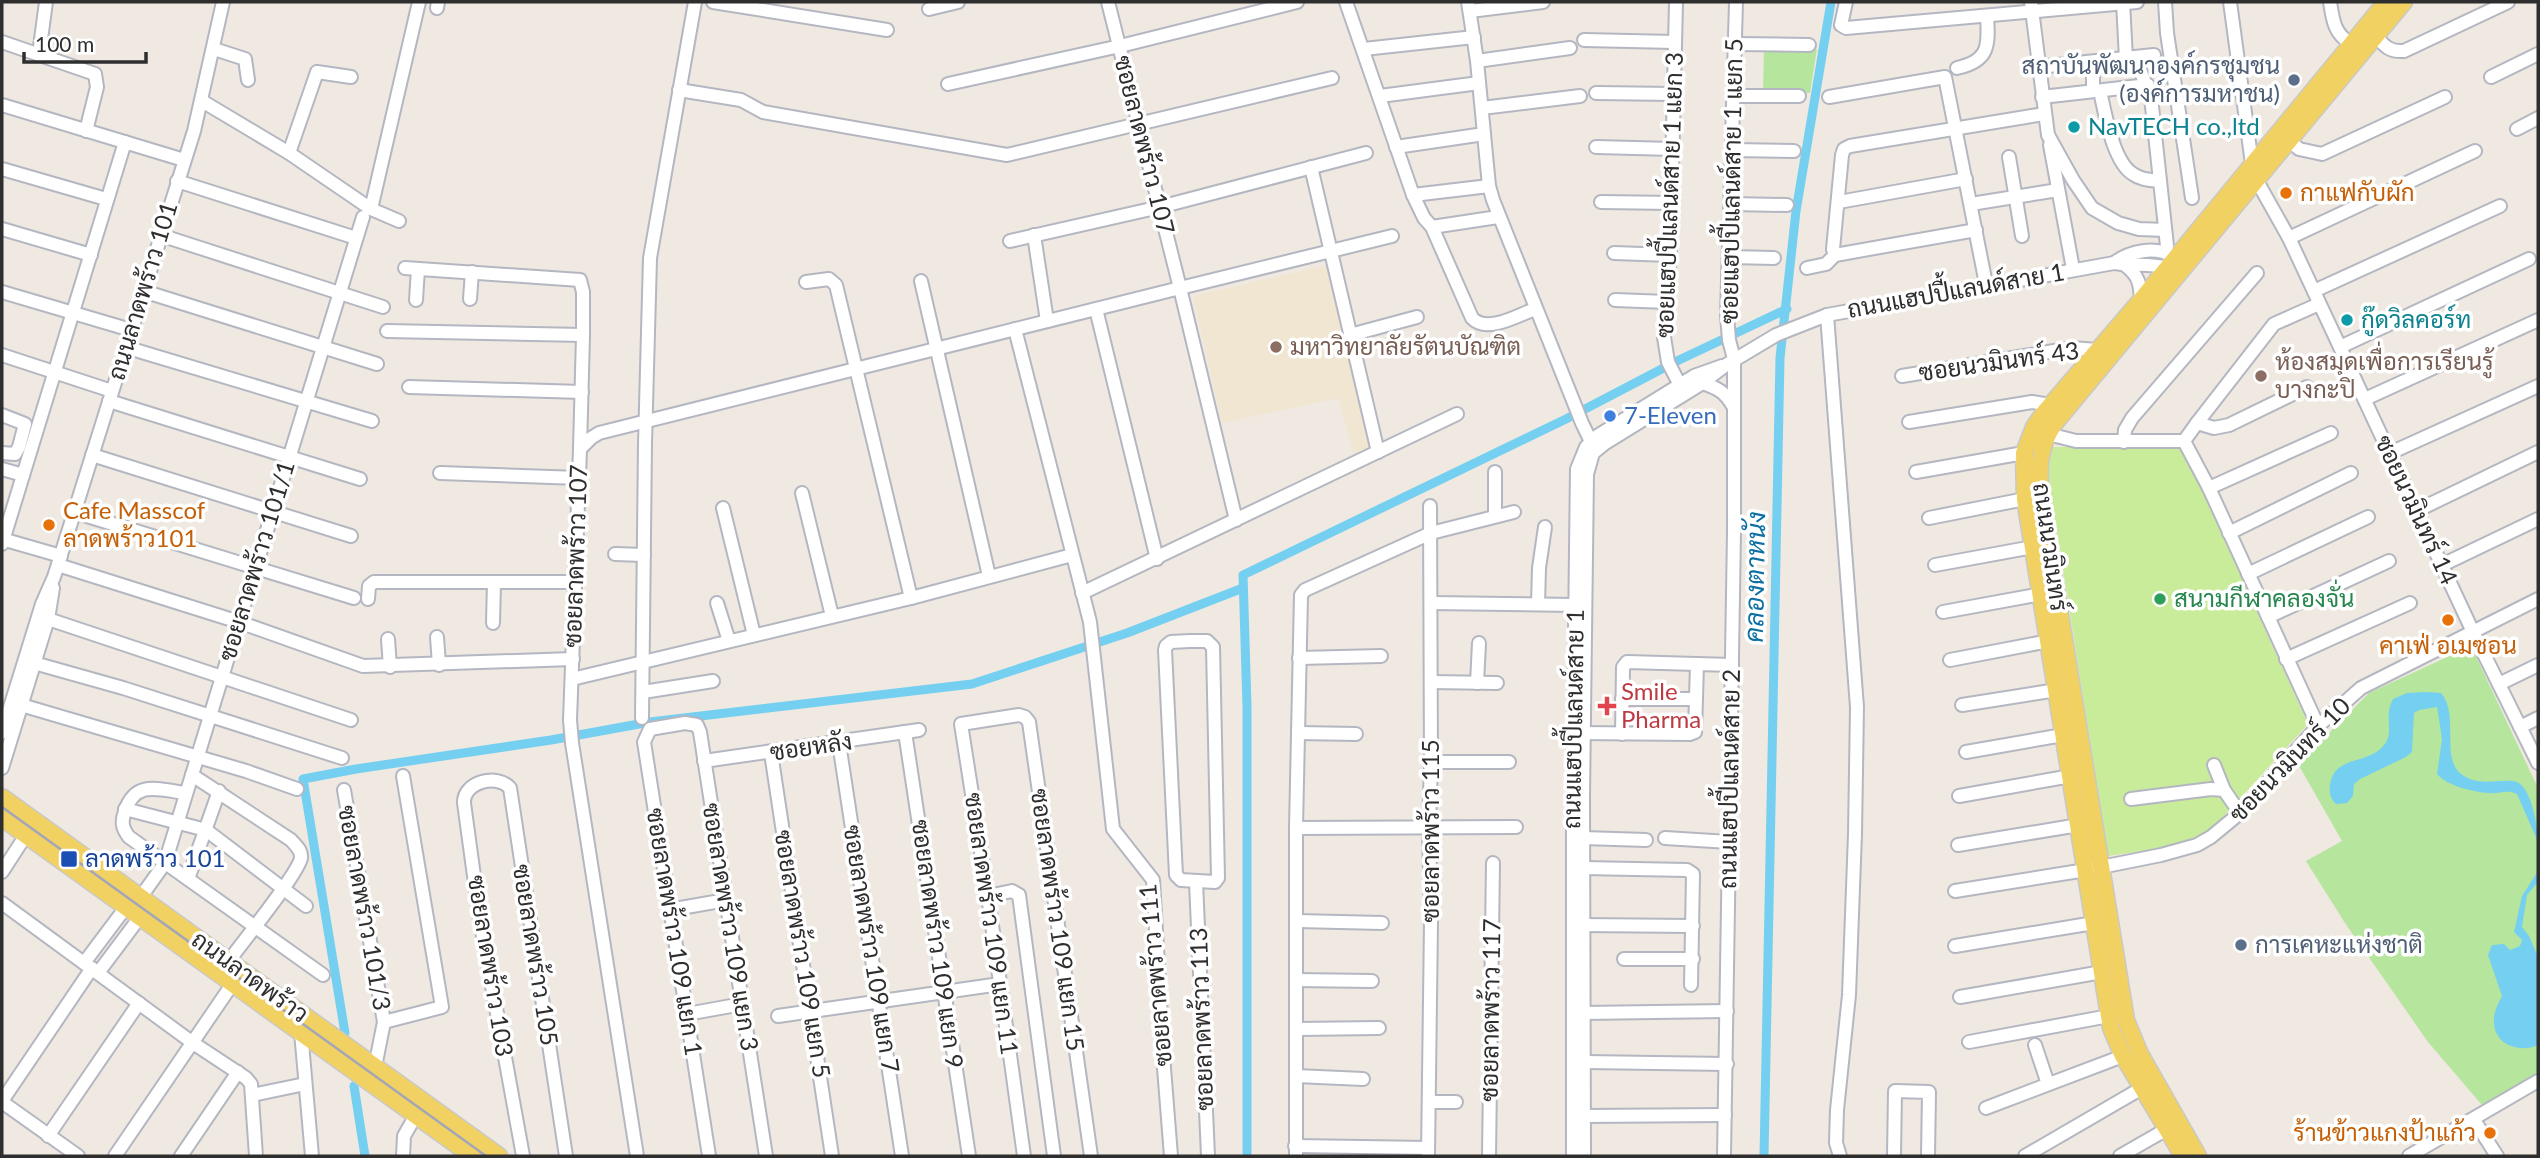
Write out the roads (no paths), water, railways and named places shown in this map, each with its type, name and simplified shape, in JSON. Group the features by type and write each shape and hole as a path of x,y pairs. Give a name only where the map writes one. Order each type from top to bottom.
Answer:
{"main road":[{"name":"ถนนนวมินทร์","path":"2183,1156 2123,1056 2109,1016 2094,923 2093,868 2079,825 2063,735 2025,499 2024,453 2034,427 2050,405 2141,300 2386,2"},
{"name":"ถนนนวมินทร์","path":"2198,1156 2129,1032 2122,1003 2093,868 2041,498 2039,458 2048,434 2172,261 2257,181 2404,2"},
{"name":"ถนนลาดพร้าว","path":"2,797 133,903 140,917 472,1156"},
{"name":"ถนนลาดพร้าว","path":"2,818 228,962 499,1156"}],"street":[{"path":"39,54 46,2"},
{"name":"ถนนลาดพร้าว 101","path":"2,768 48,619 58,566 74,512 202,101 222,2"},
{"name":"ซอยลาดพร้าว 101/1","path":"91,968 133,903 165,863 356,238 367,213 419,2"},
{"path":"642,718 650,258 695,2"},
{"path":"713,2 887,30"},
{"path":"929,9 958,2"},
{"name":"ซอยลาดพร้าว 107","path":"1108,2 1180,288"},
{"path":"948,84 1120,46 1297,2"},
{"path":"1352,2 1346,2 1413,195 1424,218 1432,227 1472,318 1477,323 1492,324 1535,309"},
{"path":"1543,2 1469,7 1489,186 1498,217 1593,447"},
{"name":"ซอยแฮปปี้แลนด์สาย 1 แยก 3","path":"1676,2 1672,203 1665,351 1682,389"},
{"name":"ซอยแฮปปี้แลนด์สาย 1 แยก 5","path":"1730,362 1727,329 1728,257 1736,2"},
{"path":"1846,2 1841,24 1846,28 1987,16 2032,7 2137,2"},
{"path":"2123,2 2131,58 2148,85 2155,125 2165,230 2172,261"},
{"path":"2165,2 2167,33 2192,198"},
{"path":"2230,2 2252,164"},
{"path":"2330,2 2340,37 2351,44"},
{"path":"2376,36 2393,52 2404,51 2508,2"},
{"path":"2032,7 2044,114 2073,269"},
{"path":"1957,68 1970,65 1985,52 1988,43 1987,16"},
{"path":"1364,49 1474,37"},
{"path":"1584,40 1675,42"},
{"path":"2,42 95,74 97,87 86,131"},
{"path":"1735,44 1808,45"},
{"path":"1477,61 1570,48"},
{"path":"214,49 245,59 248,80"},
{"path":"2491,77 2538,54"},
{"path":"2038,67 2154,55"},
{"path":"2094,63 2096,91 2124,166 2143,179 2160,181"},
{"path":"289,153 317,72 351,77"},
{"path":"1829,97 1945,77 1986,284"},
{"path":"679,90 741,100 763,112 997,154 1016,154 1332,78"},
{"path":"1380,96 1479,83"},
{"path":"2042,97 2148,85"},
{"path":"1596,93 1674,94"},
{"path":"1482,108 1580,96"},
{"path":"1733,96 1799,96"},
{"path":"2290,141 2299,149 2322,153 2445,97"},
{"path":"202,101 289,153 367,213 399,221"},
{"path":"2,105 184,160"},
{"path":"1835,255 1833,249 1844,149 2044,114"},
{"path":"2516,129 2538,118"},
{"path":"1396,147 1484,134"},
{"path":"2048,135 2092,208 2118,223 2139,229 2165,230"},
{"path":"125,142 2,541 58,566 239,622 362,666 573,660"},
{"path":"1597,146 1673,149"},
{"path":"1731,150 1794,151"},
{"path":"2289,238 2475,151"},
{"path":"1010,241 1366,153"},
{"path":"2009,157 2022,236"},
{"path":"1311,167 1378,452"},
{"path":"2,169 106,199"},
{"path":"1839,202 1966,179"},
{"path":"177,181 356,238"},
{"name":"ซอยนวมินทร์ 14","path":"2257,181 2289,238 2473,632 2538,763"},
{"path":"1413,195 1489,186"},
{"path":"1971,204 2058,190"},
{"path":"1601,201 1672,203"},
{"path":"1730,204 1787,205"},
{"path":"2314,291 2500,206"},
{"path":"1432,227 1498,217"},
{"path":"2,229 91,255"},
{"path":"1807,268 1826,264 1835,255 1976,230"},
{"path":"160,235 383,307"},
{"path":"1034,235 1046,321"},
{"name":"ซอยลาดพร้าว 107","path":"637,1156 570,720 580,449 599,433 1392,236"},
{"path":"1614,253 1670,255"},
{"name":"ถนนแฮปปี้แลนด์สาย 1","path":"2120,264 2125,255 2172,261"},
{"path":"1728,257 1774,258"},
{"path":"2340,347 2529,259"},
{"name":"ถนนแฮปปี้แลนด์สาย 1","path":"1682,389 1702,383 1730,362 1776,335 1827,315 2073,269 2172,261"},
{"path":"2120,264 2134,272 2139,281 2141,300"},
{"path":"416,300 412,268 580,280 583,292 580,449"},
{"path":"470,299 472,272"},
{"path":"2124,442 2125,430 2132,418 2257,273"},
{"path":"806,282 830,279 834,281 911,598"},
{"path":"921,281 989,576"},
{"path":"1180,288 1236,520"},
{"path":"143,291 377,364"},
{"path":"2,292 131,330"},
{"path":"1615,300 1667,302"},
{"path":"2184,441 2274,324 2319,304"},
{"path":"1096,309 1157,559"},
{"path":"1827,315 1857,707 1856,834 1849,995 1837,1110 1836,1143 1840,1156"},
{"path":"1350,335 1417,317"},
{"path":"2365,399 2538,320"},
{"name":"ซอยลาดพร้าว 111","path":"1015,329 1090,622 1113,829 1153,880 1171,1156"},
{"path":"387,331 583,335"},
{"path":"125,347 372,421"},
{"name":"ซอยนวมินทร์ 43","path":"1902,376 2071,348 2097,351"},
{"path":"2,355 205,431 360,479"},
{"name":"ถนนแฮปปี้แลนด์สาย 1","path":"1579,693 1587,474 1597,436 1682,389 1703,372 1730,362"},
{"name":"ถนนแฮปปี้แลนด์สาย 2","path":"1724,1156 1734,410 1730,362"},
{"path":"1702,383 1719,388 1727,395 1734,410"},
{"path":"2390,453 2538,386"},
{"path":"409,387 582,392"},
{"path":"2197,423 2214,428 2229,425 2307,387"},
{"path":"1909,422 2032,402 2050,405"},
{"path":"1082,593 1457,414"},
{"path":"2,415 25,424 15,454 2,453"},
{"path":"2208,488 2331,433"},
{"path":"2048,434 2076,441 2184,441"},
{"path":"2184,441 2318,726"},
{"name":"ถนนแฮปปี้แลนด์สาย 1","path":"1573,1156 1579,733 1576,478 1581,458 1593,447"},
{"path":"2416,511 2538,452"},
{"path":"1916,472 2024,453"},
{"path":"92,455 351,536"},
{"path":"2,469 23,475"},
{"path":"1495,472 1495,516"},
{"path":"440,473 579,478"},
{"path":"2229,533 2351,473"},
{"path":"802,493 832,616"},
{"path":"1929,518 2025,499"},
{"name":"ซอยลาดพร้าว 115","path":"1428,1152 1431,922 1430,506"},
{"path":"723,508 754,635"},
{"path":"74,512 354,598"},
{"path":"1428,1152 1295,1151 1300,601 1305,590 1431,533 1514,512"},
{"path":"2248,574 2368,517"},
{"path":"2442,565 2538,519"},
{"path":"1538,604 1539,568 1545,527"},
{"path":"1936,565 2033,547"},
{"path":"615,554 644,555"},
{"path":"572,679 911,598 1072,555"},
{"path":"2268,617 2389,561"},
{"name":"ถนนลาดพร้าว 101","path":"2,733 5,713 42,604 58,566"},
{"path":"368,599 369,586 374,582 574,582"},
{"path":"493,624 494,582"},
{"path":"1943,612 2041,594"},
{"name":"ซอยนวมินทร์ 10","path":"1955,891 2093,868 2197,845 2240,813 2318,726 2361,688 2538,599"},
{"path":"717,603 729,641"},
{"path":"1431,603 1576,605"},
{"path":"2286,659 2410,603"},
{"path":"48,619 351,720"},
{"path":"437,637 439,665"},
{"path":"388,639 390,667"},
{"path":"1206,641 1213,648 1218,878 1215,882 1196,882 1181,880 1176,875 1165,650 1171,642 1206,641"},
{"path":"1950,660 2049,641"},
{"path":"1477,683 1479,643"},
{"path":"1299,658 1381,656"},
{"path":"1622,734 1623,667 1627,662 1732,665"},
{"path":"34,663 123,688 342,758"},
{"path":"1579,733 1695,732 1697,664"},
{"path":"2499,684 2538,665"},
{"path":"643,692 713,681"},
{"path":"1431,682 1497,683"},
{"path":"1962,705 2057,690"},
{"path":"1622,699 1696,699"},
{"path":"22,705 246,771 297,789"},
{"name":"ซอยลาดพร้าว 109 แยก 15","path":"993,719 1019,715 1029,722 1091,1156"},
{"name":"ซอยลาดพร้าว 109 แยก 11","path":"993,719 961,724 1024,1156"},
{"path":"2520,727 2538,719"},
{"name":"ซอยลาดพร้าว 109 แยก 3","path":"671,725 697,725 766,1156"},
{"name":"ซอยลาดพร้าว 109 แยก 1","path":"671,725 650,729 644,742 709,1156"},
{"name":"ซอยหลัง","path":"704,761 919,730"},
{"name":"ซอยลาดพร้าว 109 แยก 9","path":"905,733 968,1156"},
{"path":"1298,733 1356,734"},
{"name":"ถนนแฮปปี้แลนด์สาย 1","path":"1579,733 1583,869 1578,925 1583,1013 1584,1156"},
{"path":"1966,752 2063,735"},
{"name":"ซอยลาดพร้าว 109 แยก 7","path":"839,743 902,1156"},
{"name":"ซอยลาดพร้าว 109 แยก 5","path":"771,753 832,1156"},
{"path":"1431,762 1509,762"},
{"path":"2214,765 2224,790 2240,813"},
{"path":"192,775 299,848 301,861 228,962"},
{"path":"384,1022 443,1007 403,776"},
{"path":"1959,796 2071,776"},
{"name":"ซอยลาดพร้าว 105","path":"479,783 501,782 510,788 566,1156"},
{"name":"ซอยลาดพร้าว 103","path":"479,783 468,789 464,803 485,945 523,1156"},
{"path":"186,793 148,788 141,790 130,798 125,809 122,820 124,831 323,975"},
{"path":"2131,799 2211,789 2224,790"},
{"name":"ซอยลาดพร้าว 101/3","path":"344,790 384,1022 375,1067"},
{"path":"188,879 219,791"},
{"path":"125,809 206,830 306,906"},
{"path":"1958,845 2079,825"},
{"path":"1296,828 1516,827"},
{"path":"2,872 26,835"},
{"path":"1583,838 1646,840"},
{"path":"1665,838 1729,842"},
{"name":"ซอยลาดพร้าว 117","path":"1489,1156 1493,863"},
{"path":"1583,869 1690,871 1693,874 1693,959 1690,985"},
{"name":"ซอยลาดพร้าว 113","path":"1196,882 1208,1156"},
{"path":"988,896 1012,891 1019,895 1054,1156"},
{"path":"669,910 726,900"},
{"path":"2,902 193,1043 239,1072 251,1084 256,1156"},
{"path":"78,1156 2,1102 91,968 140,917"},
{"path":"1297,920 1382,923"},
{"path":"1955,946 2094,923"},
{"path":"1578,925 1693,926"},
{"path":"1624,959 1693,959"},
{"path":"1960,997 2102,972"},
{"path":"1296,980 1372,981"},
{"path":"115,1156 233,983"},
{"path":"778,1016 1000,984"},
{"path":"48,1136 139,1003"},
{"path":"687,1014 742,1004"},
{"path":"1583,1013 1727,1011"},
{"path":"1969,1042 2109,1016"},
{"path":"1296,1029 1379,1028"},
{"path":"301,1032 312,1156"},
{"path":"2035,1045 2048,1084"},
{"path":"1986,1108 2123,1056"},
{"path":"1584,1062 1727,1064"},
{"path":"181,1156 239,1072"},
{"path":"1296,1076 1363,1079"},
{"path":"2409,1156 2538,1081"},
{"path":"252,1095 305,1084"},
{"path":"2025,1156 2142,1088"},
{"path":"1894,1156 1895,1091 1929,1092 1928,1156"},
{"path":"1429,1101 1456,1102"},
{"path":"403,1156 404,1136 416,1115"},
{"path":"1584,1116 1725,1115"},
{"path":"2474,1120 2497,1156"},
{"path":"2120,1156 2167,1129"}],"water":[{"path":"2407,693 2441,693 2446,702 2450,747 2455,767 2461,774 2474,780 2519,783 2532,806 2538,842 2517,794 2469,790 2447,782 2437,774 2442,739 2437,707 2414,713 2412,752 2360,779 2354,784 2353,796 2347,803 2334,802 2330,795 2333,775 2345,764 2377,751 2387,740 2393,699"},
{"path":"2538,871 2538,882 2527,895 2522,927 2538,957 2538,1045 2517,1048 2504,1042 2495,1031 2494,1016 2502,996 2488,955 2492,945 2504,944 2510,950 2520,946 2522,940 2514,932 2522,896"}],"waterway":[{"name":"คลองตาหนัง","path":"1764,1156 1780,358 1796,211 1831,2"},
{"path":"1247,1156 1247,706 1243,575 1787,309"},
{"path":"345,1033 303,779 650,722 972,684 1127,633 1243,588"},
{"path":"354,1086 365,1156"}],"railway":[{"path":"2,807 486,1156"}],"place":[{"name":"สถาบันพัฒนาองค์กรชุมชน (องค์การมหาชน)","path":"2294,80"},
{"name":"NavTECH co.,ltd","path":"2074,127"},
{"name":"กาแฟกับผัก","path":"2286,193"},
{"name":"กู๊ดวิลคอร์ท","path":"2347,320"},
{"name":"มหาวิทยาลัยรัตนบัณฑิต","path":"1276,347"},
{"name":"ห้องสมุดเพื่อการเรียนรู้ บางกะปิ","path":"2261,376"},
{"name":"7-Eleven","path":"1610,416"},
{"name":"Cafe Masscof ลาดพร้าว101","path":"49,525"},
{"name":"สนามกีฬาคลองจั่น","path":"2160,599"},
{"name":"คาเฟ่ อเมซอน","path":"2448,620"},
{"name":"Smile Pharma","path":"1607,706"},
{"name":"ลาดพร้าว 101","path":"69,859"},
{"name":"การเคหะแห่งชาติ","path":"2241,945"},
{"name":"ร้านข้าวแกงป้าแก้ว","path":"2490,1133"}]}
